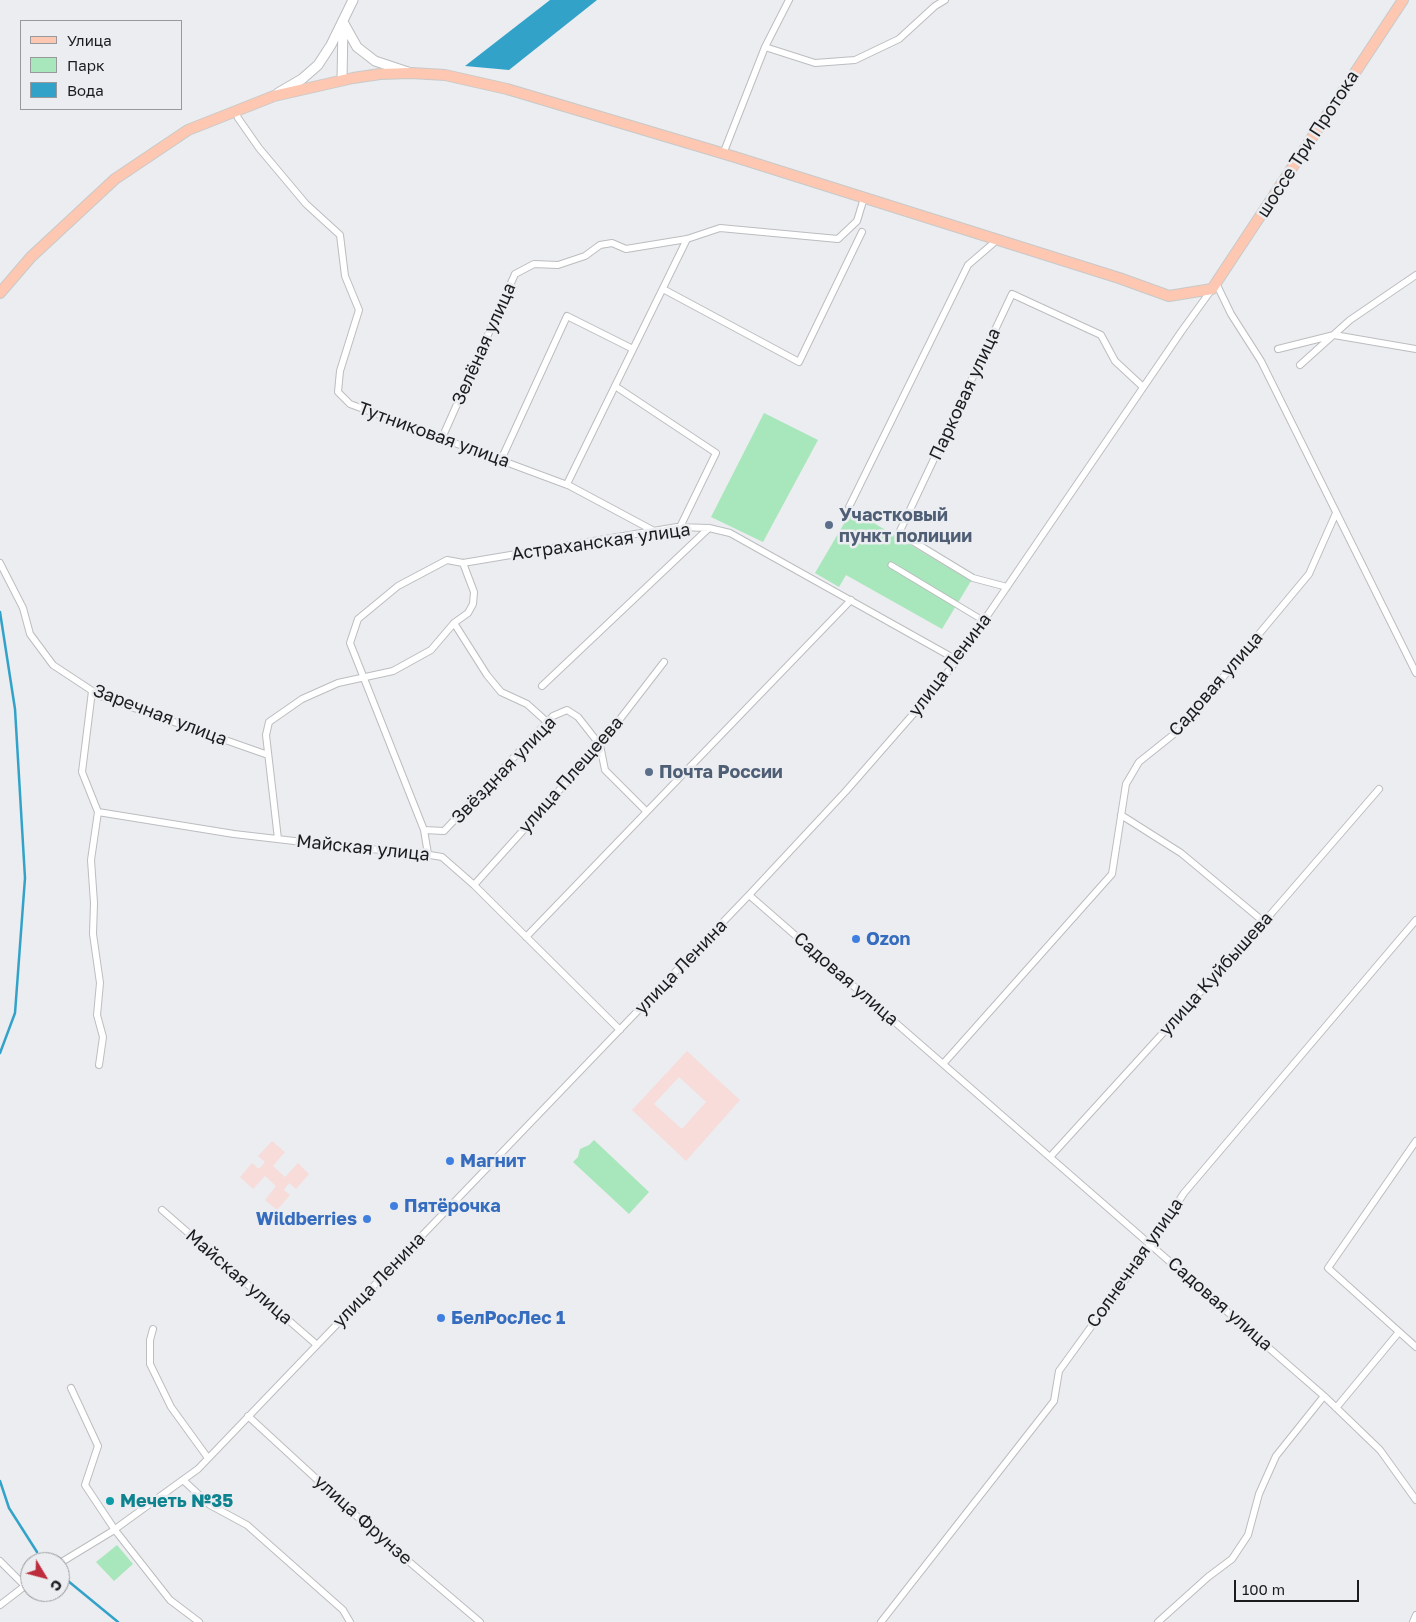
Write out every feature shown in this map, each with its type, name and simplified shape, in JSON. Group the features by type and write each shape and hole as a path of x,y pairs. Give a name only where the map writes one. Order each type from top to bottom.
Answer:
{"main road":[{"path":"274,96 302,79 318,65 331,45 353,0"},
{"name":"шоссе Три Протока","path":"1214,286 1403,0"},
{"path":"343,22 357,47 374,61 411,73"},
{"path":"342,80 343,22"},
{"path":"0,293 31,257 115,178 188,130 274,96 342,80 380,74 411,73 445,75 508,89 864,198 1119,278 1169,296 1214,286"}],"street":[{"path":"723,154 765,47 789,0"},
{"path":"765,47 815,63 855,60 899,38 935,6 946,0"},
{"name":"Тутниковая улица","path":"236,111 238,118 258,148 306,204 340,235 344,276 359,310 340,371 338,392 350,404 567,484 654,531"},
{"name":"Зелёная улица","path":"442,438 515,274 534,264 558,265 585,256 600,245 612,243 626,249 687,239 720,228 838,239 857,222 864,198"},
{"path":"663,289 799,362 862,232"},
{"path":"567,484 687,239"},
{"path":"848,508 968,264 997,240"},
{"path":"1300,366 1350,320 1416,275"},
{"path":"1214,286 1261,361 1416,673"},
{"name":"улица Ленина","path":"70,1557 115,1530 198,1469 846,792 929,696 957,660 1214,286"},
{"name":"Парковая улица","path":"1007,587 973,578 899,533 1012,294 1101,335 1115,361 1143,387"},
{"path":"501,460 567,316 633,349"},
{"path":"1278,349 1334,335 1416,349"},
{"path":"615,386 716,453 680,527"},
{"name":"Садовая улица","path":"943,1064 1112,874 1126,784 1139,762 1179,730 1309,574 1336,513"},
{"name":"Астраханская улица","path":"428,854 424,830 350,643 358,619 398,586 447,560 462,563 680,527 709,528 730,533 957,660"},
{"name":"Звёздная улица","path":"542,686 709,528"},
{"name":"Заречная улица","path":"0,563 23,608 30,634 53,665 100,696 268,755"},
{"path":"278,840 266,735 269,722 302,699 338,683 393,671 431,650 454,623 468,613 472,604 474,592 462,563"},
{"path":"891,565 984,621"},
{"path":"526,937 851,600"},
{"path":"454,623 487,675 501,692 527,704 547,722"},
{"name":"улица Плещеева","path":"474,885 600,745 664,662"},
{"path":"92,691 82,772 98,812 91,860 94,903 93,934 100,982 97,1015 103,1037 99,1065"},
{"name":"Звёздная улица","path":"424,830 444,831 553,716 567,710 578,717 600,745"},
{"path":"600,745 605,770 646,811"},
{"name":"улица Куйбышева","path":"1050,1157 1264,922 1379,789"},
{"name":"Майская улица","path":"98,812 278,840 428,854 442,857 474,885 620,1030"},
{"path":"1121,815 1182,853 1264,922"},
{"name":"Садовая улица","path":"749,895 1152,1244 1324,1396 1380,1450 1416,1500"},
{"name":"Солнечная улица","path":"881,1622 1054,1401 1059,1371 1152,1244 1184,1193 1416,920"},
{"path":"1416,1141 1328,1268 1416,1347"},
{"name":"Майская улица","path":"162,1210 317,1345"},
{"path":"153,1329 150,1340 150,1364 171,1407 208,1458"},
{"path":"1336,1408 1400,1332"},
{"path":"71,1388 98,1446 86,1485 115,1530 170,1600 200,1622"},
{"path":"1158,1622 1208,1577 1232,1559 1248,1535 1259,1494 1276,1456 1324,1396"},
{"name":"улица Фрунзе","path":"248,1416 373,1531 480,1622"},
{"path":"183,1480 210,1505 247,1525 343,1610 350,1622"},
{"path":"0,1561 20,1578"},
{"path":"0,1605 20,1589"},
{"path":"1413,1622 1416,1615"}],"shaded area":[{"path":"687,1051 740,1100 686,1161 632,1110","holes":["679,1077 706,1102 682,1129 654,1104"]},
{"path":"272,1141 285,1152 273,1166 285,1177 298,1163 309,1174 296,1189 289,1183 284,1190 290,1195 277,1210 265,1200 276,1186 265,1176 253,1189 240,1177 252,1163 259,1169 265,1162 258,1156"}],"green space":[{"path":"764,413 818,440 763,542 711,517"},
{"path":"852,510 971,581 942,629 846,575 839,587 815,573"},
{"path":"594,1140 649,1192 629,1214 573,1162 578,1157 580,1149 589,1145"},
{"path":"117,1545 133,1564 114,1581 96,1562"}],"water":[{"path":"550,0 597,0 509,70 465,66"}],"waterway":[{"path":"0,612 15,709 25,878 15,1013 0,1053"},
{"path":"0,1481 9,1508 37,1552"},
{"path":"70,1583 118,1622"}],"place":[{"name":"Участковый пункт полиции","path":"829,525"},
{"name":"Почта России","path":"649,772"},
{"name":"Ozon","path":"856,939"},
{"name":"Магнит","path":"450,1161"},
{"name":"Пятёрочка","path":"394,1206"},
{"name":"Wildberries","path":"367,1219"},
{"name":"БелРосЛес 1","path":"441,1318"},
{"name":"Мечеть №35","path":"110,1501"}]}
